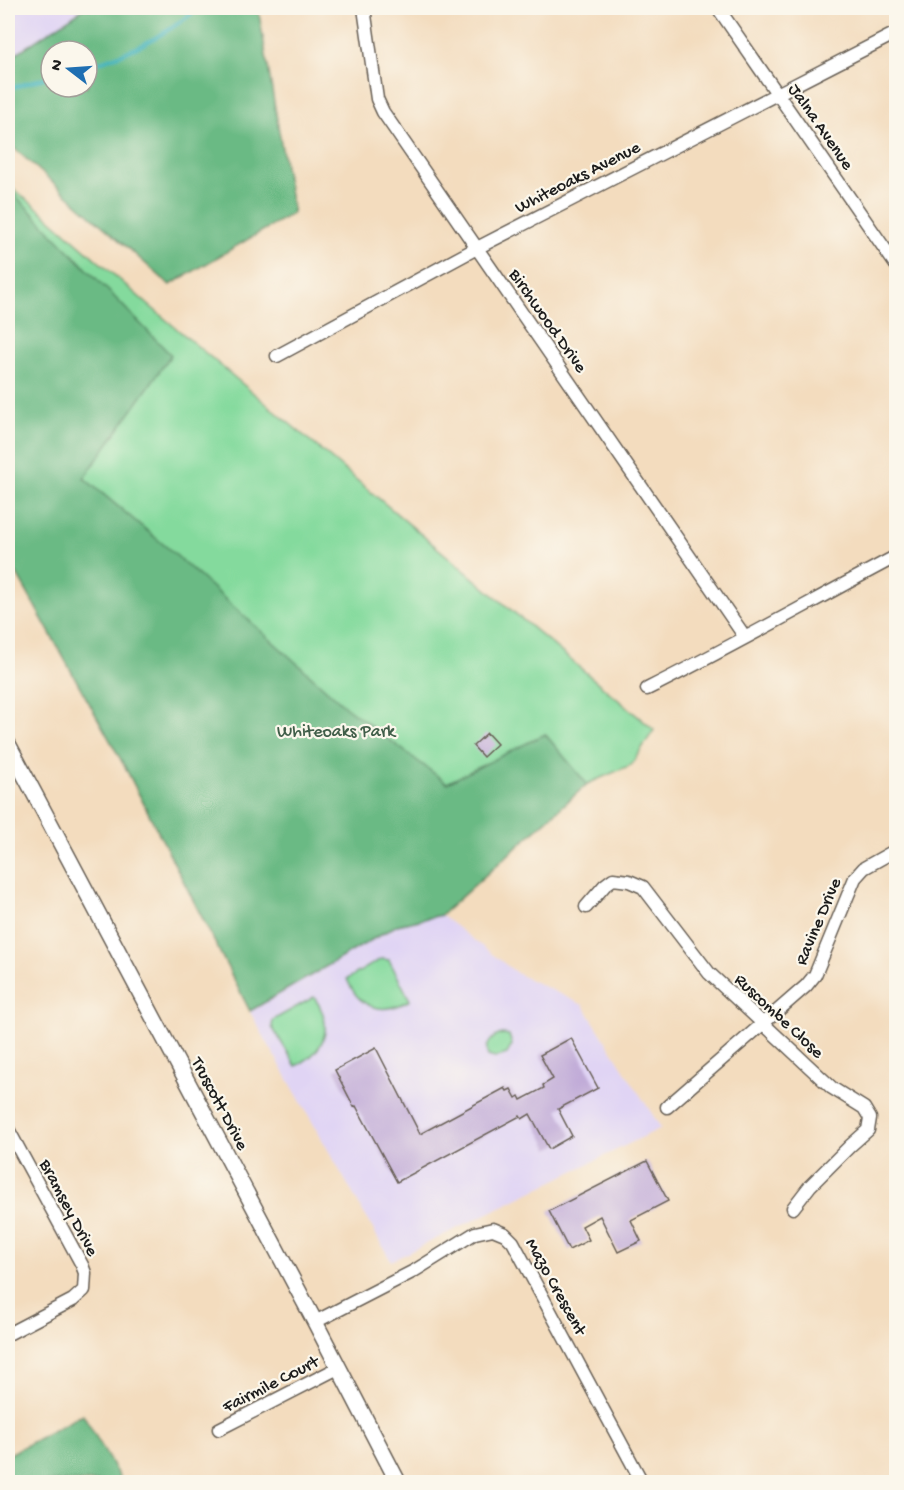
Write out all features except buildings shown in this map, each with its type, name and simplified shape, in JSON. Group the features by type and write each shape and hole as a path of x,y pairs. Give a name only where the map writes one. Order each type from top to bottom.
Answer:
{"street":[{"name":"Birchwood Drive","path":"364,8 377,99 383,112 745,637"},
{"name":"Jalna Avenue","path":"718,8 897,265"},
{"name":"Whiteoaks Avenue","path":"277,356 477,248 897,33"},
{"path":"647,689 895,557 897,560"},
{"name":"Truscott Drive","path":"8,744 398,1482"},
{"name":"Ravine Drive","path":"667,1107 763,1025 815,975 855,878 864,868 897,850"},
{"name":"Ruscombe Close","path":"586,907 613,879 629,881 643,887 709,973 832,1088 864,1108 870,1118 868,1130 810,1186 793,1208"},
{"name":"Bramsey Drive","path":"8,1130 85,1273 84,1290 73,1300 8,1334"},
{"name":"Mazo Crescent","path":"315,1322 414,1271 475,1233 493,1229 505,1234 513,1242 642,1482"},
{"name":"Fairmile Court","path":"219,1429 338,1368"}],"shaded area":[{"path":"8,8 85,8 8,59"},
{"path":"441,915 518,974 583,1005 661,1128 391,1261 250,1012 397,925"}],"green space":[{"path":"85,8 258,8 293,213 170,285 8,143 8,59"},
{"name":"Whiteoaks Park","path":"8,185 654,730 631,765 587,784 441,915 397,925 250,1011 125,767 8,558"},
{"name":"Whiteoaks Park","path":"8,188 171,355 84,478 169,549 346,707 447,783 545,734 587,784 441,915 397,925 250,1011 125,767 8,558"},
{"path":"381,959 389,960 410,1000 390,1008 373,1007 358,997 352,989 347,979"},
{"path":"314,997 324,1017 324,1036 315,1052 296,1066 272,1027 273,1020"},
{"path":"509,1035 512,1045 507,1054 495,1058 488,1056 487,1048 490,1042 496,1036"},
{"path":"83,1414 122,1482 8,1482 8,1455"}],"waterway":[{"path":"99,62 146,43 199,8"},
{"path":"8,89 39,80"},
{"path":"8,285 10,290 8,339"}]}
